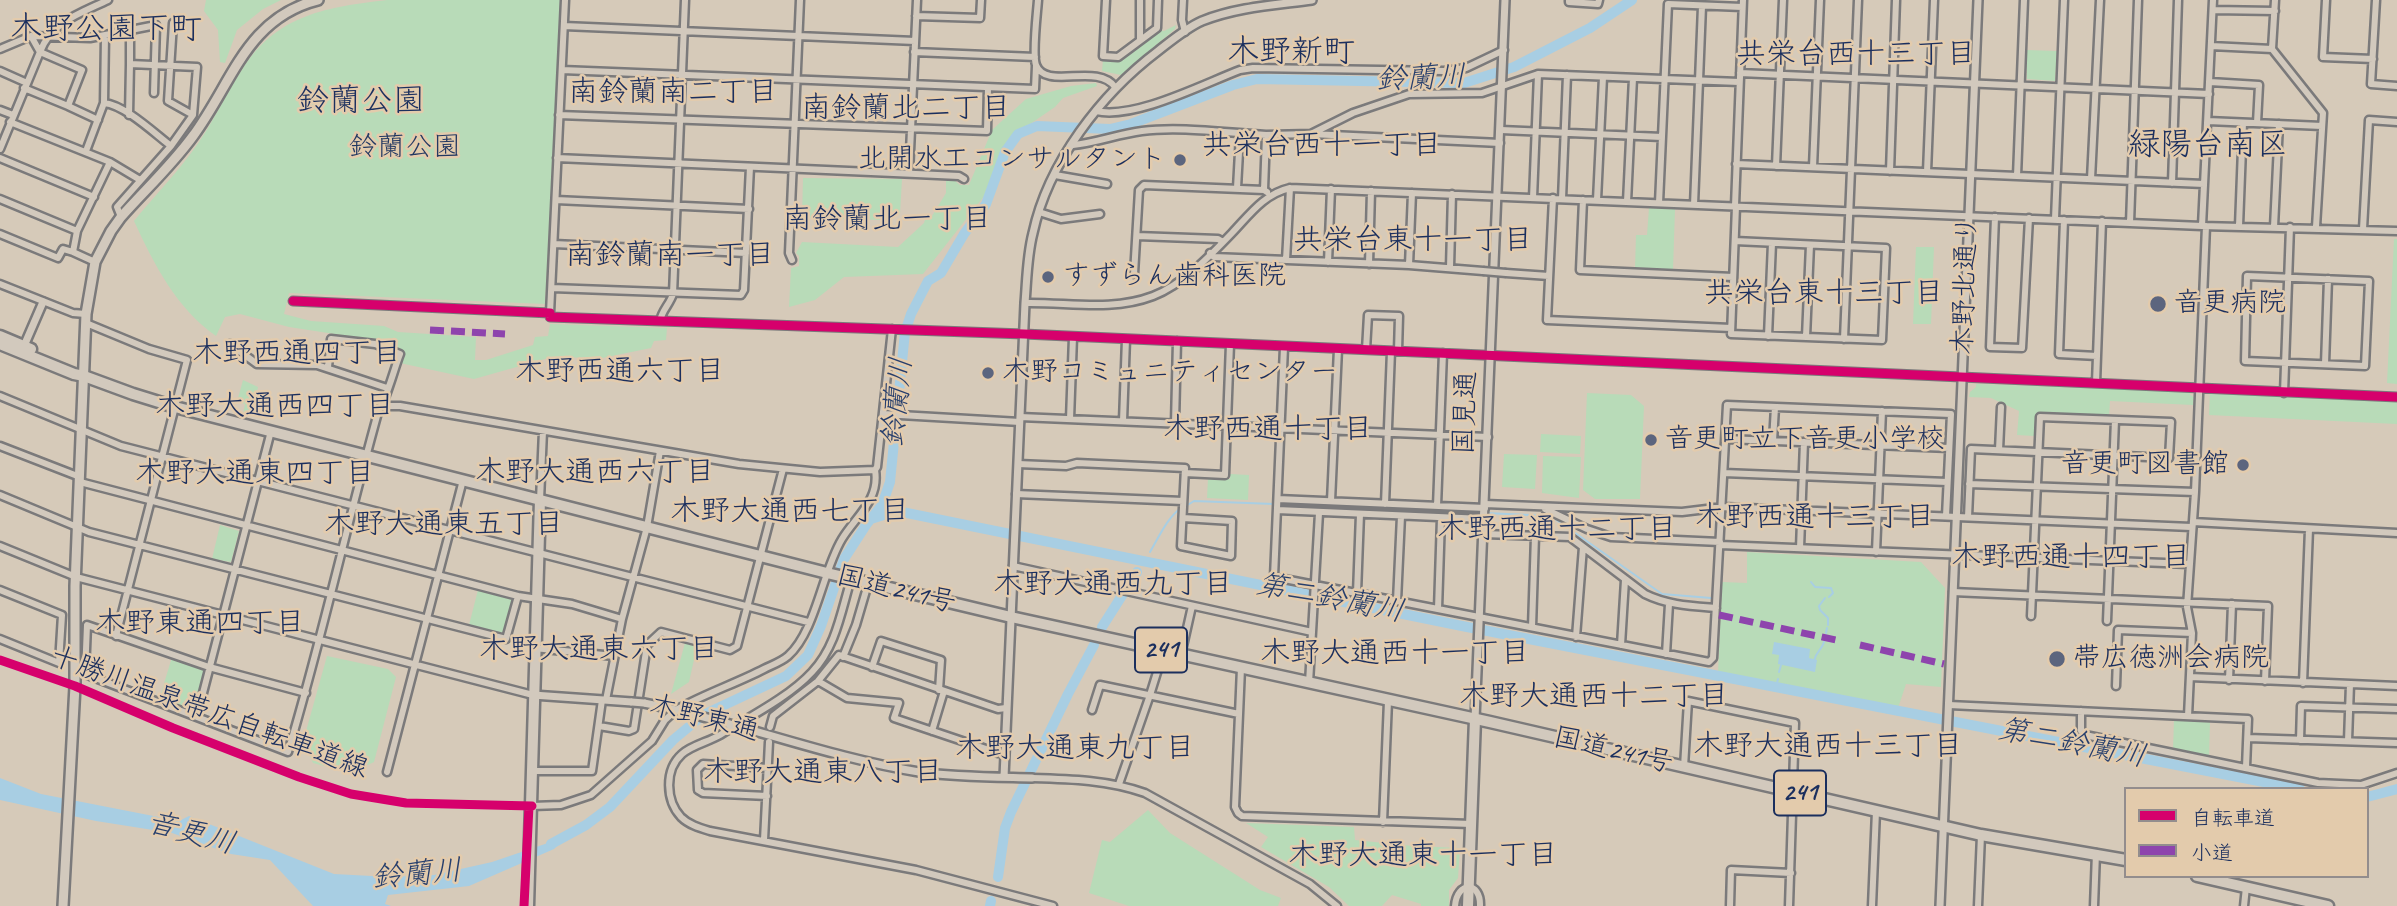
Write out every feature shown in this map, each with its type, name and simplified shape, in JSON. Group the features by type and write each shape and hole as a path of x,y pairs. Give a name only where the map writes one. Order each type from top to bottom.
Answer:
{"main road":[{"path":"63,906 75,695 76,577 86,318 95,262 121,217 195,134 236,63 254,38 289,12 318,0"},
{"name":"国道241号","path":"0,336 75,368 84,376"},
{"name":"国道241号","path":"0,344 74,374 175,407 868,584 1981,835 2124,860"},
{"path":"528,906 540,500"},
{"path":"1468,906 1475,719"},
{"path":"2206,878 2328,906"}],"street":[{"path":"0,148 48,35 61,24 108,0"},
{"path":"565,0 550,317 1024,334 2397,397"},
{"path":"660,321 673,293 685,0"},
{"path":"792,260 789,253 800,0"},
{"path":"909,173 917,0"},
{"path":"916,16 980,18 981,0"},
{"path":"562,70 1035,89 1038,0"},
{"path":"1106,0 1103,56 1121,57 1140,39 1157,29 1158,0"},
{"path":"1140,0 1140,39"},
{"path":"1183,0 1182,20 1185,32"},
{"path":"1004,777 1025,303 1028,257 1039,212 1055,175 1078,136 1115,87 1146,60 1199,22 1236,10 1312,0"},
{"name":"国見通","path":"1475,719 1505,0"},
{"path":"1569,0 1598,4 1599,0"},
{"path":"1776,166 1783,0"},
{"path":"1813,167 1820,0"},
{"path":"1844,339 1858,0"},
{"path":"1890,171 1896,0"},
{"path":"1927,172 1934,0"},
{"name":"木野北通り","path":"1940,906 1978,0"},
{"path":"2017,176 2024,0"},
{"path":"2055,219 2064,0"},
{"path":"2091,179 2100,0"},
{"path":"2130,223 2138,0"},
{"path":"2172,183 2178,0"},
{"path":"2188,716 2192,633 2187,602 2195,492 2204,184 2213,10 2213,0 2206,0"},
{"path":"2275,0 2272,49 2323,113 2316,227"},
{"path":"2326,0 2323,57 2373,59"},
{"path":"2376,0 2371,84 2397,86"},
{"path":"1659,203 1668,4 1702,6 1743,3 1731,334 1882,340 1886,248 1735,241"},
{"path":"1694,205 1702,6"},
{"path":"2213,10 2275,11"},
{"path":"173,23 168,102 193,116"},
{"path":"0,49 31,36 90,38 156,25 154,93"},
{"path":"564,26 915,41"},
{"path":"129,115 131,29"},
{"path":"31,36 40,52 82,70 68,106"},
{"path":"86,152 104,103 105,36"},
{"path":"2211,46 2272,49"},
{"path":"1097,111 1133,111 1240,70 1253,68 1444,71 1466,68 1504,50"},
{"path":"914,52 1035,57"},
{"path":"121,217 117,207 171,146 193,116 197,66 130,64"},
{"path":"1036,66 1046,75 1104,77 1115,87"},
{"path":"0,71 98,120"},
{"path":"1740,73 2209,94"},
{"path":"1311,134 1353,113 1409,94 1469,95 1493,91 1503,82 1538,74 1739,82"},
{"path":"1533,198 1538,74"},
{"path":"1562,199 1567,75"},
{"path":"1597,200 1603,77"},
{"path":"1627,202 1633,78"},
{"path":"2210,82 2259,85 2257,123"},
{"path":"559,115 987,131 988,88"},
{"path":"104,103 111,104 129,115 171,146"},
{"path":"0,110 12,119 110,162 140,180"},
{"path":"2363,229 2369,120 2397,122"},
{"path":"2208,121 2322,126"},
{"path":"2239,226 2242,123"},
{"path":"2274,227 2278,124"},
{"path":"1073,145 1139,131 1166,129 1500,144"},
{"path":"1501,130 1662,137"},
{"path":"1237,188 1241,134"},
{"path":"1025,303 1102,306 1142,299 1173,285 1223,242 1267,192 1266,135"},
{"path":"0,158 94,197"},
{"path":"557,159 909,173 959,176 964,179"},
{"path":"73,252 77,231 110,162"},
{"path":"1736,164 2204,184"},
{"path":"552,288 741,295 744,290 750,167"},
{"path":"1055,175 1107,184"},
{"path":"1134,274 1139,190 1144,185 1237,188 1267,192 1290,188 1331,189 2204,226 2397,231"},
{"path":"1286,260 1290,188"},
{"path":"1328,262 1331,189"},
{"path":"1369,264 1371,191"},
{"path":"1409,265 1412,193"},
{"path":"1450,267 1452,194"},
{"path":"1553,198 1547,320 1731,328"},
{"path":"0,199 77,231"},
{"path":"556,200 749,209"},
{"path":"1583,200 1580,270 1733,277"},
{"path":"1039,212 1062,219 1100,214"},
{"path":"1995,217 1990,347 2012,348 2022,348 2029,218"},
{"path":"2064,220 2059,354 2097,356"},
{"path":"2096,383 2102,221"},
{"path":"2284,393 2290,227"},
{"path":"0,234 58,258 63,249 95,262"},
{"path":"1137,236 1218,239 1223,242"},
{"path":"1768,336 1772,243"},
{"path":"554,244 746,253"},
{"path":"1806,337 1810,244"},
{"path":"1210,253 1214,257 1450,267 1549,276"},
{"path":"2248,276 2328,279 2369,281 2365,366 2245,361 2248,276"},
{"path":"2325,364 2328,279"},
{"path":"0,284 86,318 149,349 187,360 116,636"},
{"path":"293,301 550,313"},
{"path":"24,346 43,302"},
{"path":"1366,350 1368,315 1399,316 1387,433 1385,504"},
{"path":"532,810 561,805 591,795 652,741 665,720 676,710 788,656 797,645 842,539 872,498 877,481 875,470 886,414 896,330"},
{"path":"1070,419 1073,337"},
{"path":"328,367 331,339 375,344 400,354 387,388 384,406"},
{"path":"1123,421 1126,339"},
{"path":"1175,423 1178,341"},
{"path":"230,344 257,364 328,367 387,388"},
{"path":"1185,473 1225,475 1230,344"},
{"path":"1284,346 1274,577 1315,588 1357,593 1438,609 1480,621 1532,627 1709,662 1713,658 1727,405 1951,414 1946,516"},
{"path":"1331,501 1338,349"},
{"path":"1437,506 1443,354"},
{"path":"0,396 121,446 808,622"},
{"path":"306,693 209,667 87,625 85,674 288,752 306,693 366,456 379,410 384,406 400,406 660,451 783,469 820,472 875,470"},
{"path":"1773,441 1775,407"},
{"path":"1999,450 2001,407"},
{"path":"1876,552 1882,411"},
{"path":"886,414 1488,437"},
{"path":"1968,517 1971,449 2037,451 2169,458 2171,422 2040,417 2037,451 2031,616"},
{"path":"2107,621 2115,419"},
{"path":"540,500 542,430"},
{"path":"197,716 271,431"},
{"path":"1726,439 1949,448"},
{"path":"1800,548 1804,442"},
{"path":"0,446 80,480 150,501 438,576 536,600 572,604 622,619"},
{"path":"533,771 592,771 622,619 647,527 660,451"},
{"path":"1018,464 1066,466 1077,463 1185,468 1181,546 1231,556 1232,521 1183,518"},
{"path":"599,726 629,731 634,729 647,645 660,632 730,650 737,646 783,469"},
{"path":"1724,473 1947,482"},
{"path":"387,772 463,480"},
{"path":"1969,484 2195,492"},
{"path":"0,495 89,532 506,639 518,596"},
{"path":"1016,495 1183,500"},
{"path":"1278,499 1682,512 1723,507 2397,533"},
{"path":"1540,507 1611,537 1876,552 2189,564"},
{"path":"1277,510 1484,519"},
{"path":"1310,683 1319,513"},
{"path":"1357,593 1360,514"},
{"path":"1397,601 1401,516"},
{"path":"1438,609 1441,518"},
{"path":"2303,683 2309,529"},
{"path":"1484,534 1570,537 1645,594 1669,604 1716,608"},
{"path":"1532,627 1535,536"},
{"path":"0,547 76,577 533,695"},
{"path":"1576,636 1583,547"},
{"path":"1013,566 1312,632"},
{"path":"849,579 833,640 819,664 796,687 719,735 682,754 670,776 670,795 681,817 697,827 916,870 1053,906"},
{"path":"1621,645 1625,580"},
{"path":"843,657 868,584"},
{"path":"0,590 62,615 59,663 0,639"},
{"path":"1953,592 2267,606 2265,681"},
{"path":"1666,654 1669,604"},
{"path":"2229,680 2232,604"},
{"path":"1181,655 1192,606"},
{"path":"2116,686 2118,630 2192,633"},
{"path":"872,667 881,641 941,660 942,690 932,731"},
{"path":"534,648 614,656"},
{"path":"1119,784 1164,650"},
{"path":"770,727 773,716 818,681 839,655 998,709 1006,708"},
{"path":"1241,668 1235,807 1238,813 1248,817 1471,824"},
{"path":"2190,677 2397,686"},
{"path":"818,681 847,698 899,704 894,718 1005,753"},
{"path":"2348,741 2350,684"},
{"path":"1093,710 1100,685 1239,714"},
{"name":"木野東通","path":"533,695 644,703 688,712 894,767 946,775 1028,778"},
{"path":"1383,822 1388,701"},
{"path":"1684,766 1688,701 1796,723 1789,906"},
{"path":"1949,705 2248,719 2246,767"},
{"path":"2300,740 2301,706 2397,709"},
{"path":"2081,711 2081,731 2085,735 2318,783 2361,785 2397,773"},
{"path":"2248,738 2397,743"},
{"path":"764,840 769,742"},
{"path":"767,796 703,793 698,790 697,770 703,764 768,768"},
{"path":"1028,778 1079,779 1119,784 1145,793 1310,884 1337,906"},
{"path":"1872,906 1876,811"},
{"path":"1978,906 1981,835"},
{"path":"2094,906 2096,853"},
{"path":"1730,906 1731,870 1791,873"},
{"path":"1455,906 1456,895 1468,887 1476,890 1480,896 1480,906"},
{"path":"2244,906 2246,887"}],"green space":[{"path":"206,0 281,0 263,9 237,30 225,63 220,62 218,30 204,11"},
{"name":"鈴蘭公園","path":"387,0 563,0 545,304 289,293 284,314 311,321 384,326 398,332 476,337 475,360 486,360 533,345 535,337 548,336 550,324 667,328 666,340 654,341 651,348 602,358 552,357 474,379 386,360 380,341 289,327 240,314 225,317 216,336 178,299 158,269 134,221 192,152 243,68 272,36 306,16 325,10"},
{"path":"1176,25 1175,29 1121,75 1102,71 1103,60 1121,61 1159,30 1164,31"},
{"path":"2026,50 2057,51 2055,81 2027,79"},
{"path":"1096,83 1097,86 1063,98 1055,107 1008,139 985,195 923,274 844,277 815,300 789,307 791,268 799,266 799,256 796,253 802,242 898,247 924,223 926,216 932,216 946,193 946,180 969,185 992,130 1026,99 1071,86"},
{"path":"803,178 902,179 900,214 886,220 802,218"},
{"path":"1649,208 1675,209 1673,270 1635,269 1636,235 1647,235"},
{"path":"2394,239 2397,239 2397,384 2387,383"},
{"path":"1916,247 1934,247 1931,324 1913,324"},
{"path":"243,380 258,387 251,416 243,414 245,404 237,402"},
{"path":"1976,384 2190,392 2194,397 2193,405 2110,401 2109,416 2036,413 2034,436 2017,435 2019,411 1991,398 1969,397"},
{"path":"2210,392 2397,400 2397,424 2209,415"},
{"path":"1587,393 1631,395 1644,406 1640,499 1595,499 1583,490"},
{"path":"1541,434 1581,436 1580,454 1540,452"},
{"path":"1504,454 1537,455 1535,489 1502,487"},
{"path":"1543,456 1581,457 1579,498 1542,493"},
{"path":"1230,474 1249,475 1248,500 1207,498 1208,478 1230,479"},
{"path":"220,525 239,531 231,562 212,559"},
{"path":"1747,552 1921,562 1945,588 1941,687 1906,684 1898,708 1718,673 1722,582 1747,583"},
{"path":"478,590 511,598 513,602 505,632 502,634 469,625"},
{"path":"685,643 697,646 689,682 671,694"},
{"path":"327,656 388,669 396,677 374,762 351,773 313,763 303,742"},
{"path":"172,657 203,668 205,673 195,710 159,700"},
{"path":"2174,719 2210,721 2209,757 2173,750"},
{"path":"1148,810 1170,833 1260,890 1281,898 1278,906 1129,906 1089,893 1102,840 1110,842"},
{"path":"1246,823 1354,827 1355,840 1460,848 1458,878 1449,890 1449,906 1421,906 1392,895 1382,906 1349,906 1329,887 1261,847 1268,837"}],"water":[{"path":"1774,642 1810,649 1809,658 1817,660 1815,672 1778,664 1779,655 1772,654"},
{"name":"音更川","path":"0,778 41,794 179,821 189,816 334,874 391,877 434,875 492,862 545,844 562,835 566,837 554,849 469,886 388,895 385,904 391,906 313,906 270,860 231,854 172,833 96,821 0,800"}],"waterway":[{"name":"鈴蘭川","path":"551,844 586,825 610,807 673,740 703,715 786,676 808,655 844,559 882,505 890,482 905,332 911,314 928,281 941,273 986,204 1005,152 1018,134 1037,126 1110,129 1257,79 1464,83 1514,67 1590,28 1632,0"},
{"path":"1186,506 1194,501 1274,504"},
{"path":"1279,504 1480,513"},
{"path":"1150,552 1167,522 1181,508"},
{"name":"第二鈴蘭川","path":"871,519 902,512 1462,626 2290,787"},
{"path":"1486,513 1551,516 1662,594 1711,598"},
{"name":"第二鈴蘭川","path":"1102,627 1137,572"},
{"path":"1811,582 1815,587 1831,588 1833,593 1829,597"},
{"path":"1825,598 1819,606 1828,618 1828,625"},
{"path":"1826,633 1827,628"},
{"path":"1814,661 1824,642"},
{"name":"第二鈴蘭川","path":"998,877 1005,828 1011,812 1094,645"},
{"path":"1779,672 1781,665"},
{"path":"1776,687 1778,679"},
{"name":"第二鈴蘭川","path":"2369,796 2397,789"},
{"name":"第二鈴蘭川","path":"990,906 991,901"}],"marked path":[{"path":"430,330 505,334"},
{"path":"1719,615 1836,640"},
{"path":"1860,645 1944,664"}],"cycle path":[{"path":"293,301 550,313 550,317 1024,334 2397,397"},
{"name":"十勝川温泉帯広自転車道線","path":"0,660 75,686 299,777 351,794 406,803 532,806"},
{"path":"524,906 529,806"}],"place":[{"name":"北開水工コンサルタント","path":"1180,160"},
{"name":"すずらん歯科医院","path":"1048,277"},
{"name":"音更病院","path":"2158,304"},
{"name":"木野コミュニティセンター","path":"988,373"},
{"name":"音更町立下音更小学校","path":"1651,440"},
{"name":"音更町図書館","path":"2243,465"},
{"name":"帯広徳洲会病院","path":"2057,659"}],"district":[{"name":"木野公園下町","path":"106,30"},
{"name":"木野新町","path":"1291,53"},
{"name":"共栄台西十三丁目","path":"1856,55"},
{"name":"南鈴蘭南二丁目","path":"673,93"},
{"name":"鈴蘭公園","path":"361,102"},
{"name":"南鈴蘭北二丁目","path":"906,109"},
{"name":"共栄台西十一丁目","path":"1322,146"},
{"name":"緑陽台南区","path":"2208,146"},
{"name":"南鈴蘭北一丁目","path":"887,220"},
{"name":"共栄台東十一丁目","path":"1413,241"},
{"name":"南鈴蘭南一丁目","path":"670,256"},
{"name":"共栄台東十三丁目","path":"1824,294"},
{"name":"木野西通四丁目","path":"297,354"},
{"name":"木野西通六丁目","path":"620,372"},
{"name":"木野大通西四丁目","path":"275,407"},
{"name":"木野西通十丁目","path":"1268,430"},
{"name":"木野大通西六丁目","path":"595,473"},
{"name":"木野大通東四丁目","path":"255,474"},
{"name":"木野大通西七丁目","path":"790,512"},
{"name":"木野西通十三丁目","path":"1815,518"},
{"name":"木野大通東五丁目","path":"444,525"},
{"name":"木野西通十二丁目","path":"1557,530"},
{"name":"木野西通十四丁目","path":"2071,558"},
{"name":"木野大通西九丁目","path":"1113,585"},
{"name":"木野東通四丁目","path":"200,624"},
{"name":"木野大通東六丁目","path":"599,650"},
{"name":"木野大通西十一丁目","path":"1395,654"},
{"name":"木野大通西十二丁目","path":"1594,697"},
{"name":"木野大通西十三丁目","path":"1828,747"},
{"name":"木野大通東九丁目","path":"1075,749"},
{"name":"木野大通東八丁目","path":"823,773"},
{"name":"木野大通東十一丁目","path":"1423,856"}]}
